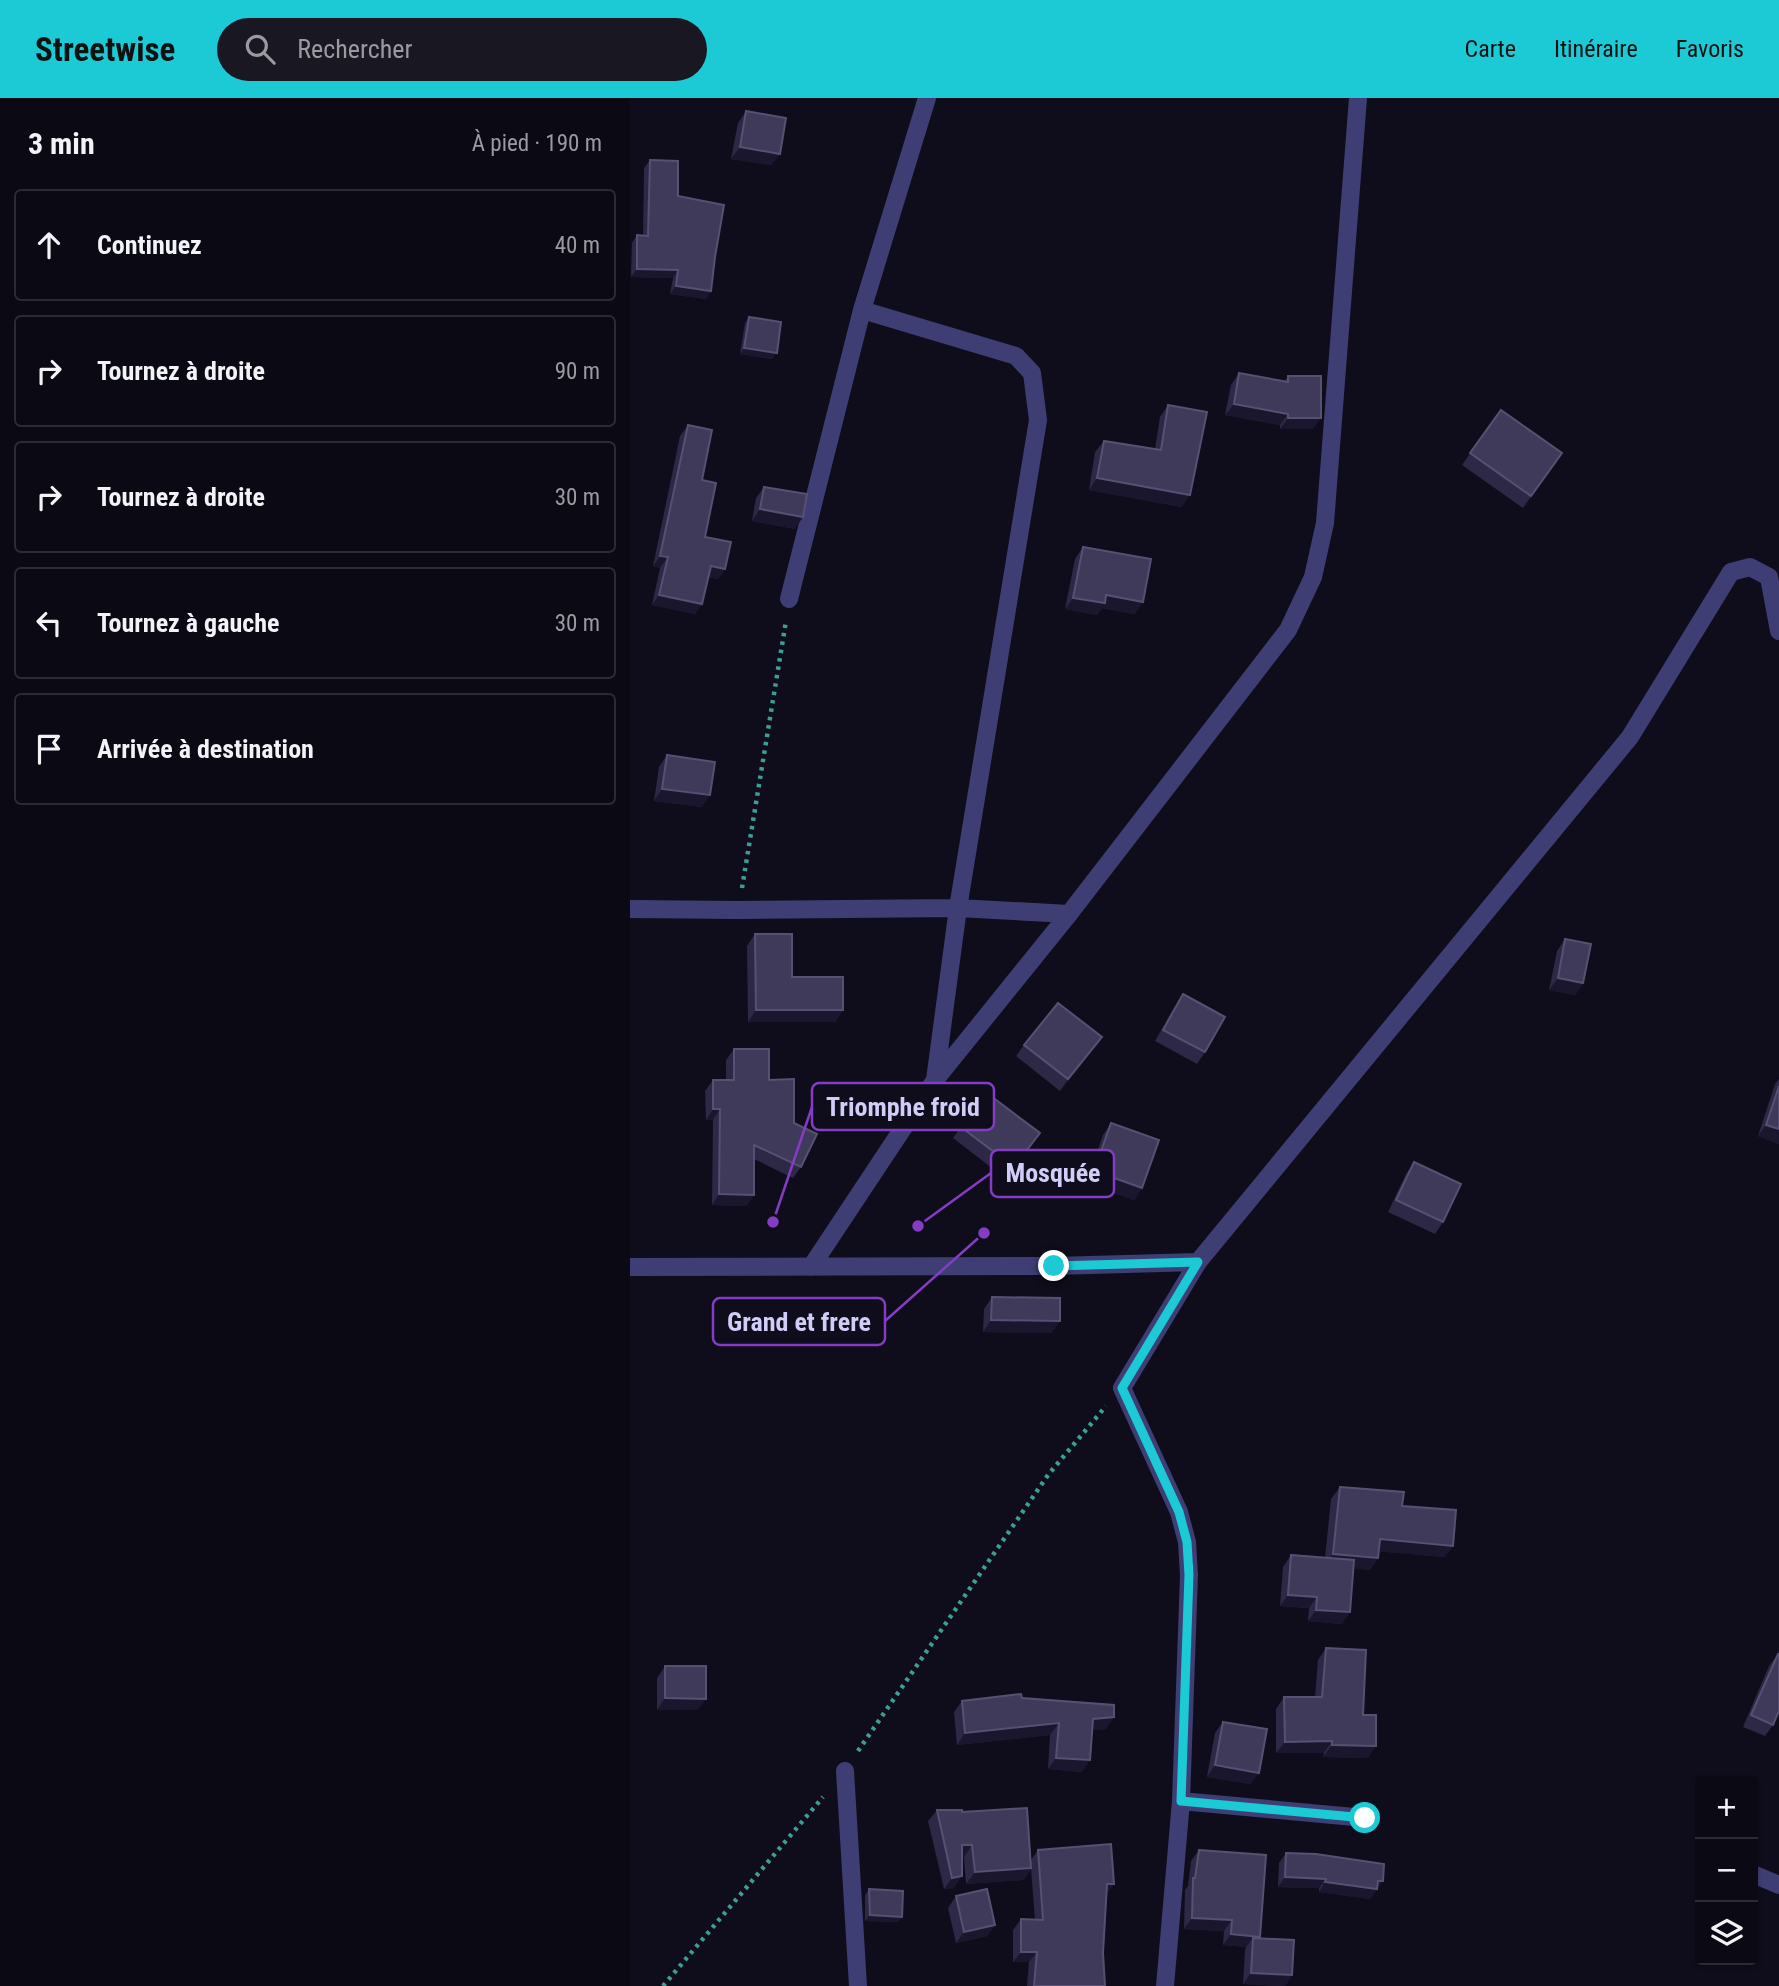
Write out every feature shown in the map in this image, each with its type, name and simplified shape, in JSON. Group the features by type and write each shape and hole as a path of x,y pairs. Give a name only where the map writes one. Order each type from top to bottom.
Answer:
{"street":[{"path":"789,599 862,310 927,98"},
{"path":"811,1267 934,1080 1069,914 1288,630 1312,576 1325,523 1358,98"},
{"path":"862,310 1016,356 1032,373 1038,420 958,908 934,1080"},
{"path":"1165,1986 1181,1801 1189,1575 1187,1542 1179,1512 1122,1388 1198,1262 1630,737 1731,572 1750,567 1769,576 1779,631"},
{"path":"630,909 958,908 1069,914"},
{"path":"630,1267 1054,1266 1198,1262"},
{"path":"845,1771 858,1986"},
{"path":"1181,1801 1365,1818"},
{"path":"1758,1876 1779,1885"}],"path":[{"path":"738,910 789,599"},
{"path":"663,1986 845,1771 1048,1475 1122,1388"}],"building":[{"path":"746,111 786,118 780,154 740,147"},
{"path":"650,160 678,161 678,196 724,205 711,291 676,286 678,270 637,269 637,235 648,236"},
{"path":"749,317 781,322 777,353 744,348"},
{"path":"1239,373 1288,382 1288,376 1321,376 1321,418 1288,418 1288,414 1234,404"},
{"path":"1168,405 1207,412 1190,495 1097,478 1104,441 1161,450"},
{"path":"1501,410 1562,453 1531,496 1470,453"},
{"path":"688,425 712,430 702,480 716,483 705,537 731,542 725,569 711,566 702,604 659,595 668,557 660,556"},
{"path":"764,487 807,494 803,517 760,509"},
{"path":"1083,547 1151,559 1143,602 1106,595 1105,603 1073,598"},
{"path":"667,755 715,762 710,795 662,789"},
{"path":"755,934 792,934 792,977 843,977 843,1010 756,1010"},
{"path":"1565,939 1591,944 1583,983 1558,978"},
{"path":"1183,994 1225,1017 1205,1052 1163,1030"},
{"path":"1058,1003 1102,1037 1068,1079 1024,1045"},
{"path":"734,1049 769,1049 769,1080 794,1079 794,1123 817,1134 801,1167 754,1145 754,1195 719,1194 720,1109 713,1109 713,1080 734,1080"},
{"path":"1779,1086 1779,1129 1766,1125"},
{"path":"987,1093 1040,1133 1014,1167 961,1127"},
{"path":"1111,1123 1159,1140 1142,1188 1094,1171"},
{"path":"1414,1162 1461,1184 1443,1222 1396,1200"},
{"path":"992,1297 1060,1298 1060,1321 991,1320"},
{"path":"1340,1487 1404,1492 1402,1506 1456,1510 1453,1546 1380,1539 1378,1558 1333,1554"},
{"path":"1291,1555 1354,1560 1350,1612 1316,1610 1317,1597 1288,1595"},
{"path":"1326,1648 1366,1650 1363,1715 1376,1715 1376,1746 1332,1745 1332,1741 1285,1742 1284,1697 1322,1697"},
{"path":"1778,1654 1779,1711 1773,1725 1751,1715"},
{"path":"665,1666 706,1666 706,1699 665,1698"},
{"path":"1021,1694 1022,1698 1114,1705 1114,1717 1093,1719 1090,1760 1056,1758 1059,1723 965,1733 962,1701"},
{"path":"1223,1722 1267,1729 1259,1773 1215,1765"},
{"path":"1027,1808 1031,1868 975,1872 972,1845 962,1845 962,1876 952,1878 937,1810 962,1812"},
{"path":"1111,1844 1114,1884 1107,1884 1103,1953 1105,1986 1034,1986 1037,1952 1021,1952 1021,1919 1043,1920 1038,1850"},
{"path":"1199,1850 1266,1855 1260,1937 1231,1934 1232,1920 1192,1918 1193,1878"},
{"path":"1286,1853 1316,1854 1384,1864 1383,1881 1378,1881 1377,1889 1325,1882 1326,1879 1285,1877"},
{"path":"869,1889 903,1891 902,1917 870,1915"},
{"path":"987,1889 995,1925 964,1932 956,1896"},
{"path":"1253,1938 1294,1940 1292,1975 1251,1973"}],"place":[{"name":"Triomphe froid","path":"773,1222"},
{"name":"Mosquée","path":"918,1226"},
{"name":"Grand et frere","path":"984,1233"}],"route":[{"path":"1054,1266 1198,1262 1122,1388 1179,1512 1187,1542 1189,1575 1181,1801 1365,1818"}]}
